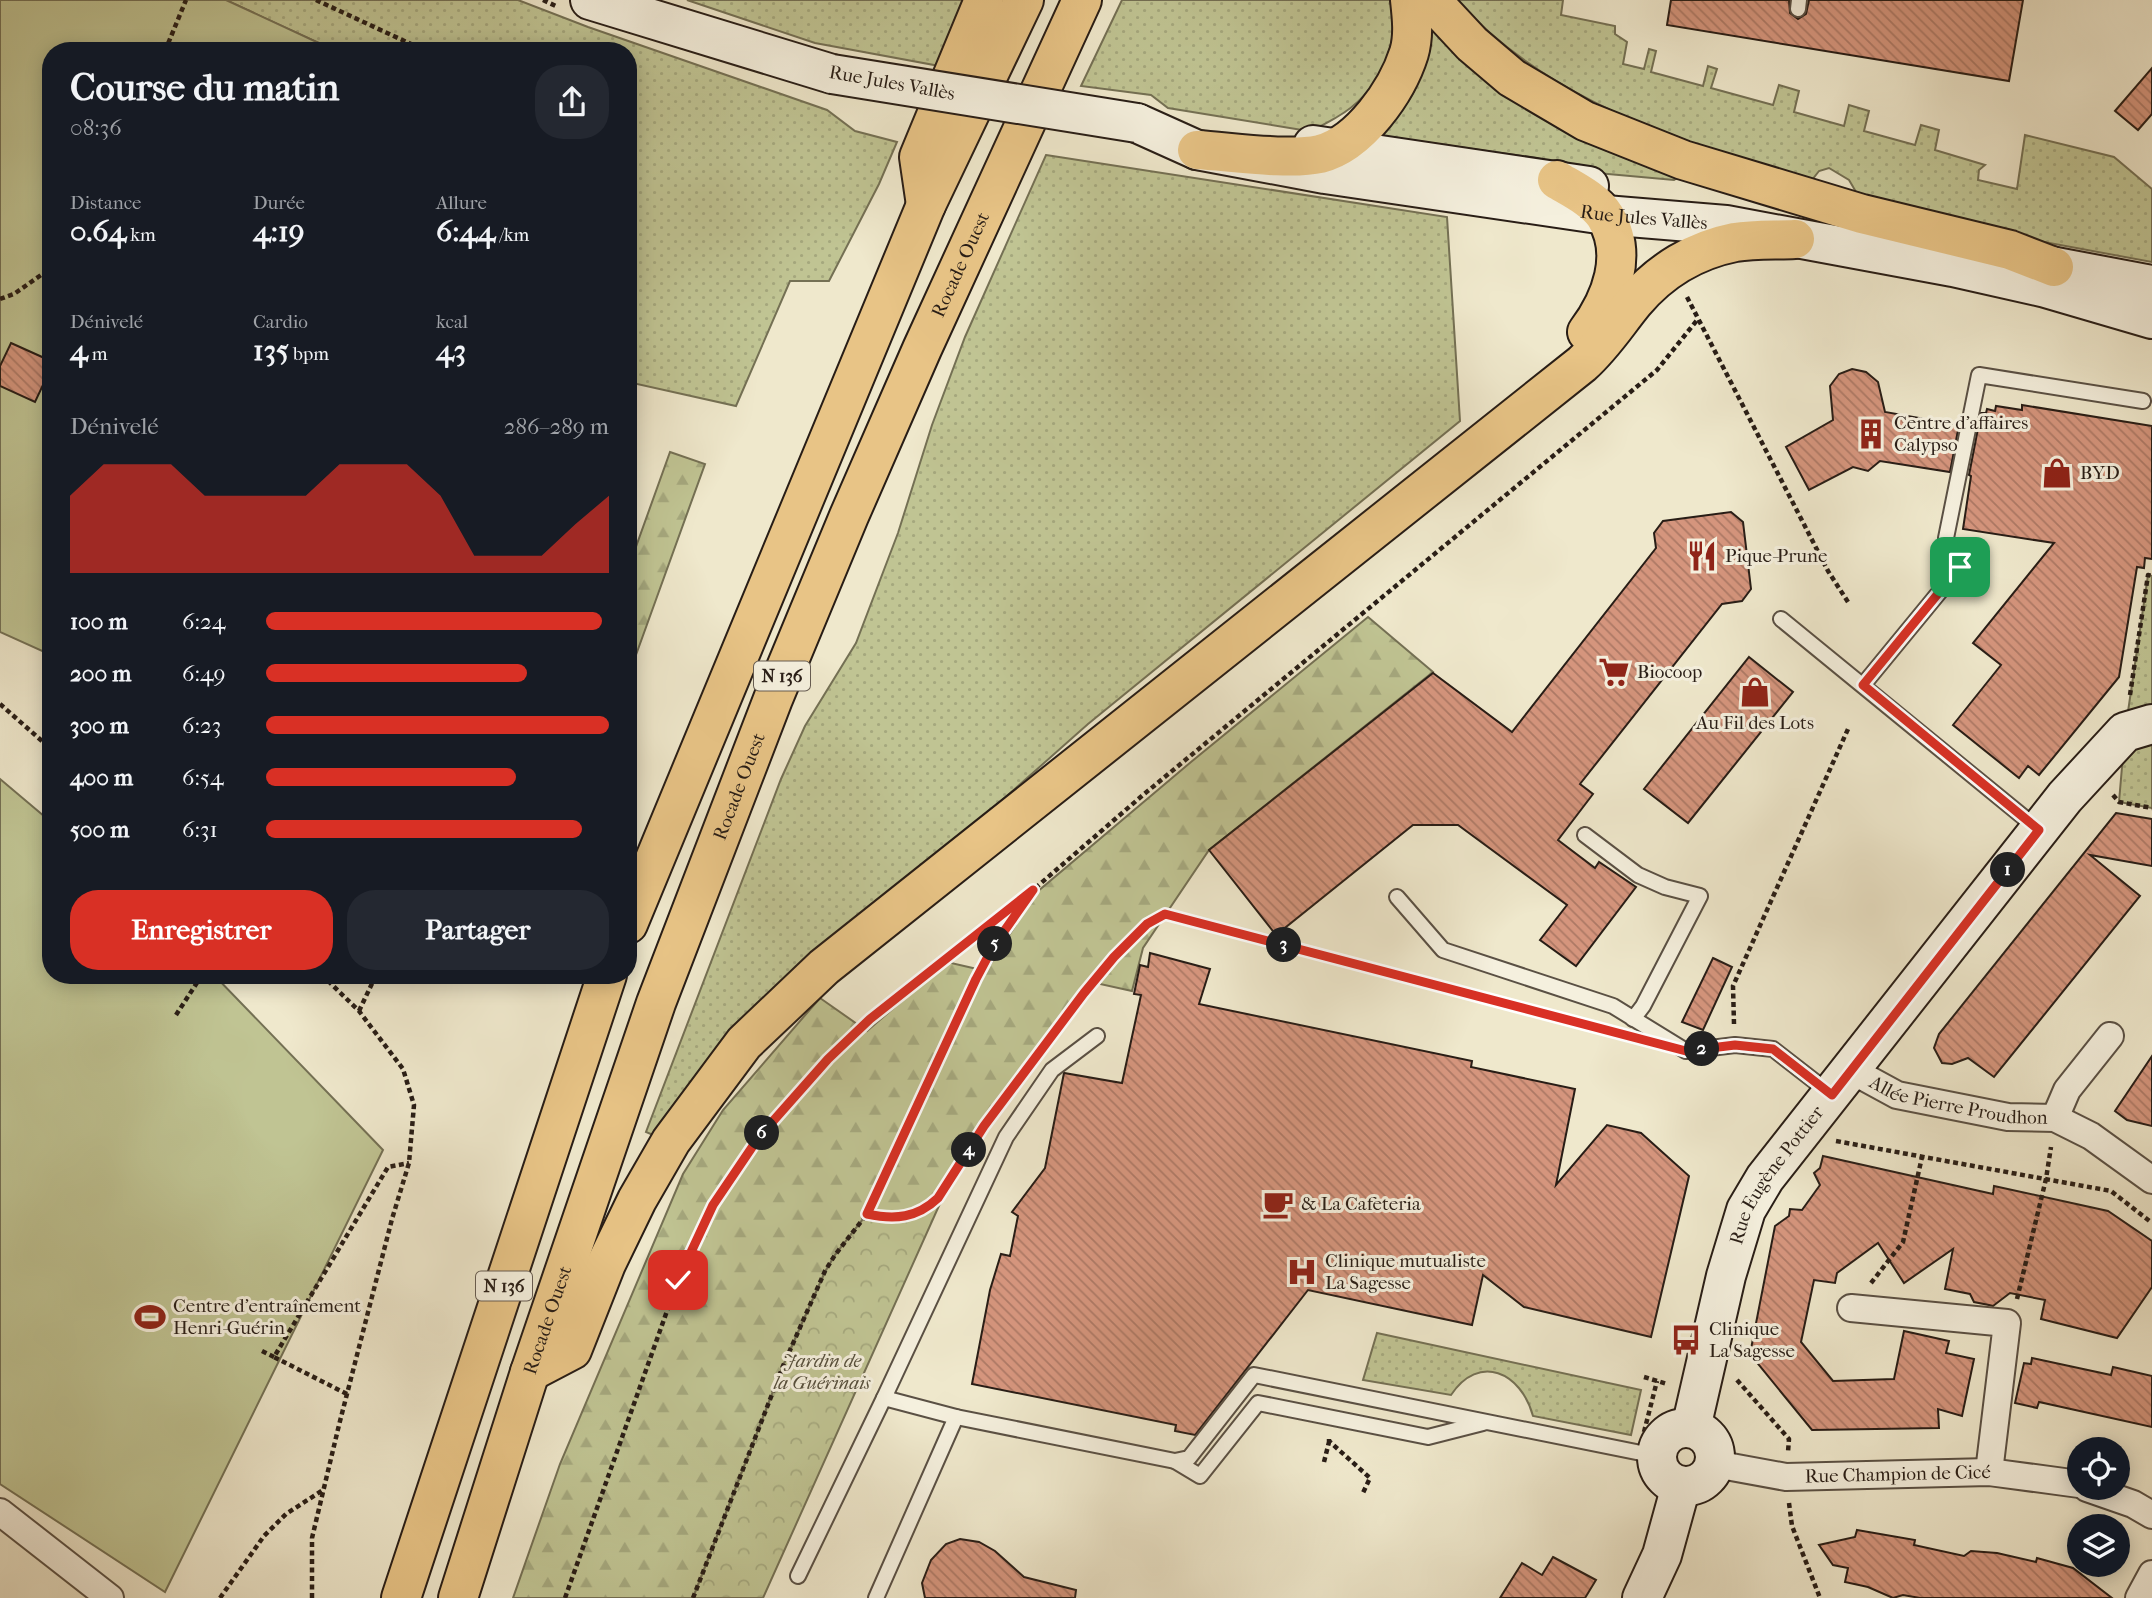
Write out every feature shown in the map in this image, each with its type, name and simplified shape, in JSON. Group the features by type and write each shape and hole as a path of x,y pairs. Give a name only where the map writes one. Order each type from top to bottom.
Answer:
{"highway":[{"path":"926,205 919,156 984,0"},
{"name":"N 136","path":"637,902 926,205 1024,0"},
{"name":"Rocade Ouest","path":"458,1598 530,1372 656,1003 773,699 922,349 1082,0"},
{"path":"1198,150 1302,157 1337,148 1363,127 1380,107 1401,73 1409,51 1413,26 1410,0"},
{"path":"1431,0 1472,44 1512,78 1585,121 1695,163 1861,214 2010,250 2054,267"},
{"path":"1377,526 1584,336 1600,315 1616,269 1615,242 1605,215 1587,199 1557,180"},
{"path":"530,1372 572,1350 606,1264 637,1200 671,1141 744,1043 824,967 1582,364 1600,348 1651,283 1671,268 1693,256 1736,242 1795,239"},
{"name":"N 136","path":"401,1598 604,984"}],"main road":[{"name":"Rue Jules Vallès","path":"590,0 637,9 743,48 832,74 1137,123 1337,148 1557,180 1773,215 2152,285"},
{"name":"Rue Jules Vallès","path":"1137,123 1198,150 1325,174 1605,215 1726,225 1953,267 2046,288 2152,319"},
{"name":"Rue Eugène Pottier","path":"1691,1428 1726,1276 1746,1210 1765,1178 2065,797 2138,728"},
{"path":"1691,1428 1705,1436 1714,1448 1715,1464 1710,1475 1702,1482 1681,1486 1668,1481 1647,1455 1667,1434 1691,1428"},
{"path":"1642,1598 1662,1555 1681,1486"}],"street":[{"name":"Allée Pierre Proudhon","path":"1841,1082 2008,1117 2055,1118 2067,1090 2110,1036"},
{"path":"2055,1118 2091,1136 2152,1180"},
{"path":"1851,1308 2007,1323 1989,1472"},
{"name":"Rue Champion de Cicé","path":"1715,1464 1786,1477 1989,1472 2067,1483"},
{"path":"2122,1500 2152,1515"},
{"path":"0,1512 110,1598"},
{"path":"2139,1598 2152,1574"}],"lane":[{"path":"1863,685 1960,567 1946,538 1979,375 2143,401"},
{"path":"1781,619 2039,830"},
{"path":"1585,835 1638,875 1665,887 1700,896 1643,1006 1633,1018"},
{"path":"1397,897 1443,950 1613,1006 1686,1051 1735,1045 1773,1049 1841,1082"},
{"path":"798,1576 1006,1137 1052,1070 1097,1035"},
{"path":"1175,1461 1189,1458 1254,1375 1647,1455"},
{"path":"884,1398 956,1417 1175,1461 1200,1476 1258,1403 1428,1437 1483,1423"},
{"path":"876,1598 956,1417"}],"path":[{"path":"169,42 186,0"},
{"path":"316,0 407,42"},
{"path":"0,299 14,294 42,274"},
{"path":"565,1598 678,1280 713,1205 759,1137 828,1059 870,1019 1033,890 1143,795 1657,370 1698,319 1828,571 1848,602"},
{"path":"2138,728 2148,575 2152,576"},
{"path":"0,704 42,741"},
{"path":"1735,1045 1733,986 1848,729"},
{"path":"693,1598 783,1366 820,1283 835,1255 867,1214 976,979 993,947 1033,890"},
{"path":"1040,1052 1114,957 1147,924 1165,914 1619,1033"},
{"path":"176,1015 196,984"},
{"path":"312,1598 312,1538 346,1394 409,1163 414,1105 402,1069 359,1011 331,984"},
{"path":"359,1011 372,984"},
{"path":"867,1214 900,1217 929,1207 945,1189 992,1115"},
{"path":"2007,1323 2017,1302 2046,1179 2055,1118"},
{"path":"1800,1135 2111,1191 2152,1223"},
{"path":"1851,1308 1903,1242 1922,1157"},
{"path":"274,1357 388,1167 409,1163"},
{"path":"262,1352 346,1394"},
{"path":"1647,1455 1657,1381"},
{"path":"1324,1462 1334,1417"},
{"path":"1329,1441 1370,1478 1362,1495"},
{"path":"220,1598 264,1536 286,1514 323,1490"}],"green space":[{"path":"0,0 226,0 317,42 42,42 42,651 0,632"},
{"path":"226,0 518,0 631,42 317,42"},
{"path":"687,0 966,0 945,67 815,43"},
{"path":"1122,0 1390,0 1392,34 1383,67 1364,95 1328,122 1316,128 1302,130 1168,108 1151,95 1081,86"},
{"path":"1457,0 1563,0 1561,15 1615,26 1615,34 1627,42 1623,64 1644,69 1649,49 1656,51 1651,72 1703,86 1708,66 1717,69 1711,88 1773,105 1779,85 1799,91 1794,112 1844,126 1849,105 1869,111 1864,131 1915,145 1921,125 1939,130 1935,150 1985,165 1979,170 1978,180 2017,189 2025,135 2114,157 2152,189 2152,262 1968,228 1859,197 1849,180 1829,168 1819,171 1808,185 1666,134 1575,92 1533,66 1493,36"},
{"path":"1424,15 1682,175 1674,180 1597,173 1536,158 1375,135 1404,107 1418,82 1423,55"},
{"path":"637,44 827,110 855,131 897,142 879,184 829,281 790,281 736,406 637,384"},
{"path":"1046,155 1447,217 1460,421 1088,724 776,1001 660,1138 646,1132 781,779 805,726 856,643 898,533 932,425 965,337"},
{"path":"670,452 705,464 637,652 637,544"},
{"path":"2148,575 2152,576 2152,808 2119,802 2125,732"},
{"path":"1368,617 1433,672 1209,850 1143,948 1132,991 1087,981 971,1138 942,1199 915,1214 900,1217 867,1214 825,1272 783,1366 693,1598 513,1598 560,1464 683,1174 723,1110 820,998 867,1031 947,962 986,971 1037,892"},
{"name":"Centre d'entraînement Henri-Guérin","path":"0,779 42,814 42,984 223,984 383,1150 165,1592 0,1484"},
{"name":"Jardin de la Guérinais","path":"942,1199 763,1598 693,1598 783,1366 835,1255 867,1214 898,1217"},
{"path":"1377,1333 1641,1390 1631,1435 1533,1416 1519,1388 1498,1373 1474,1374 1462,1382 1451,1395 1363,1380"}],"building":[{"path":"1671,0 1789,0 1790,13 1798,19 1806,14 1809,0 2023,0 2009,81 1667,25"},
{"path":"2152,68 2152,114 2138,130 2115,111"},
{"path":"11,343 42,357 42,387 35,402 0,386 0,366"},
{"name":"Centre d'affaires Calypso","path":"1852,369 1866,372 1878,382 1885,412 1959,425 1950,472 1880,461 1868,471 1853,467 1809,490 1786,447 1833,420 1830,386 1839,374"},
{"path":"2022,405 2152,426 2152,559 2145,558 2144,568 2137,567 2119,677 2039,775 2028,766 2019,778 1953,725 2001,665 1973,643 2054,543 1963,529 1969,475 1981,413 1986,413 1987,409 1995,411 1996,406 2022,410"},
{"path":"1731,512 1743,522 1751,589 1742,601 1722,604 1580,784 1593,794 1558,840 1595,868 1599,862 1636,887 1576,966 1540,940 1567,905 1458,825 1413,825 1276,935 1209,850 1433,673 1512,732 1656,548 1654,533 1663,521"},
{"path":"1749,657 1793,692 1688,823 1644,789"},
{"path":"2116,813 2152,819 2152,866 2090,855 2140,896 1994,1077 1968,1058 1952,1064 1942,1063 1934,1048 1939,1034"},
{"path":"1150,953 1210,969 1199,1004 1472,1061 1471,1067 1575,1089 1556,1185 1607,1125 1641,1133 1689,1176 1651,1337 1524,1307 1483,1275 1472,1325 1308,1290 1195,1435 1175,1431 1176,1425 972,1384 990,1290 1001,1254 1010,1256 1018,1216 1012,1212 1045,1168 1064,1073 1122,1083 1141,995 1134,994 1140,965 1148,967"},
{"path":"1713,958 1732,967 1703,1030 1682,1022"},
{"path":"2152,1056 2152,1126 2127,1120 2115,1111"},
{"path":"1823,1156 1993,1194 1994,1186 2108,1211 2152,1241 2152,1287 2117,1338 2041,1319 2045,1300 2010,1293 1993,1306 1974,1302 1970,1294 1945,1289 1953,1249 1904,1283 1878,1243 1837,1273 1835,1283 1814,1280 1801,1342 1833,1381 1894,1379 1904,1331 1949,1341 1946,1353 1974,1359 1962,1416 1938,1409 1939,1428 1812,1430 1750,1354 1775,1226 1789,1216 1790,1209 1802,1210 1820,1185 1814,1173 1820,1168"},
{"path":"2032,1358 2111,1375 2113,1367 2152,1376 2152,1427 2039,1402 2037,1408 2015,1403 2024,1363 2031,1364"},
{"path":"1857,1530 1915,1540 1914,1545 1964,1556 1971,1551 1997,1553 2036,1562 2037,1558 2067,1566 2067,1577 2085,1577 2112,1598 1920,1598 1903,1595 1893,1598 1868,1587 1845,1582 1848,1568 1833,1565 1819,1545 1855,1537"},
{"path":"960,1539 979,1542 995,1551 1024,1577 1076,1590 1075,1598 925,1598 922,1583 931,1560 946,1544"},
{"path":"1553,1557 1596,1580 1585,1598 1500,1598 1522,1563 1542,1575"}],"place":[{"name":"Centre d'affaires Calypso","path":"1871,434"},
{"name":"BYD","path":"2057,473"},
{"name":"Pique-Prune","path":"1702,556"},
{"name":"Biocoop","path":"1614,672"},
{"name":"Au Fil des Lots","path":"1755,692"},
{"name":"& La Cafeteria","path":"1278,1204"},
{"name":"Clinique mutualiste La Sagesse","path":"1302,1272"},
{"name":"Centre d'entraînement Henri-Guérin","path":"150,1317"},
{"name":"Clinique La Sagesse","path":"1686,1340"}],"route":[{"path":"678,1280 713,1205 759,1137 828,1059 870,1019 1033,890 993,947 976,979 867,1214 900,1217 915,1214 929,1207 938,1198 984,1126 1084,993 1114,957 1147,924 1165,914 1686,1051 1735,1045 1773,1049 1832,1095 2039,830 1863,685 1960,567"}]}
